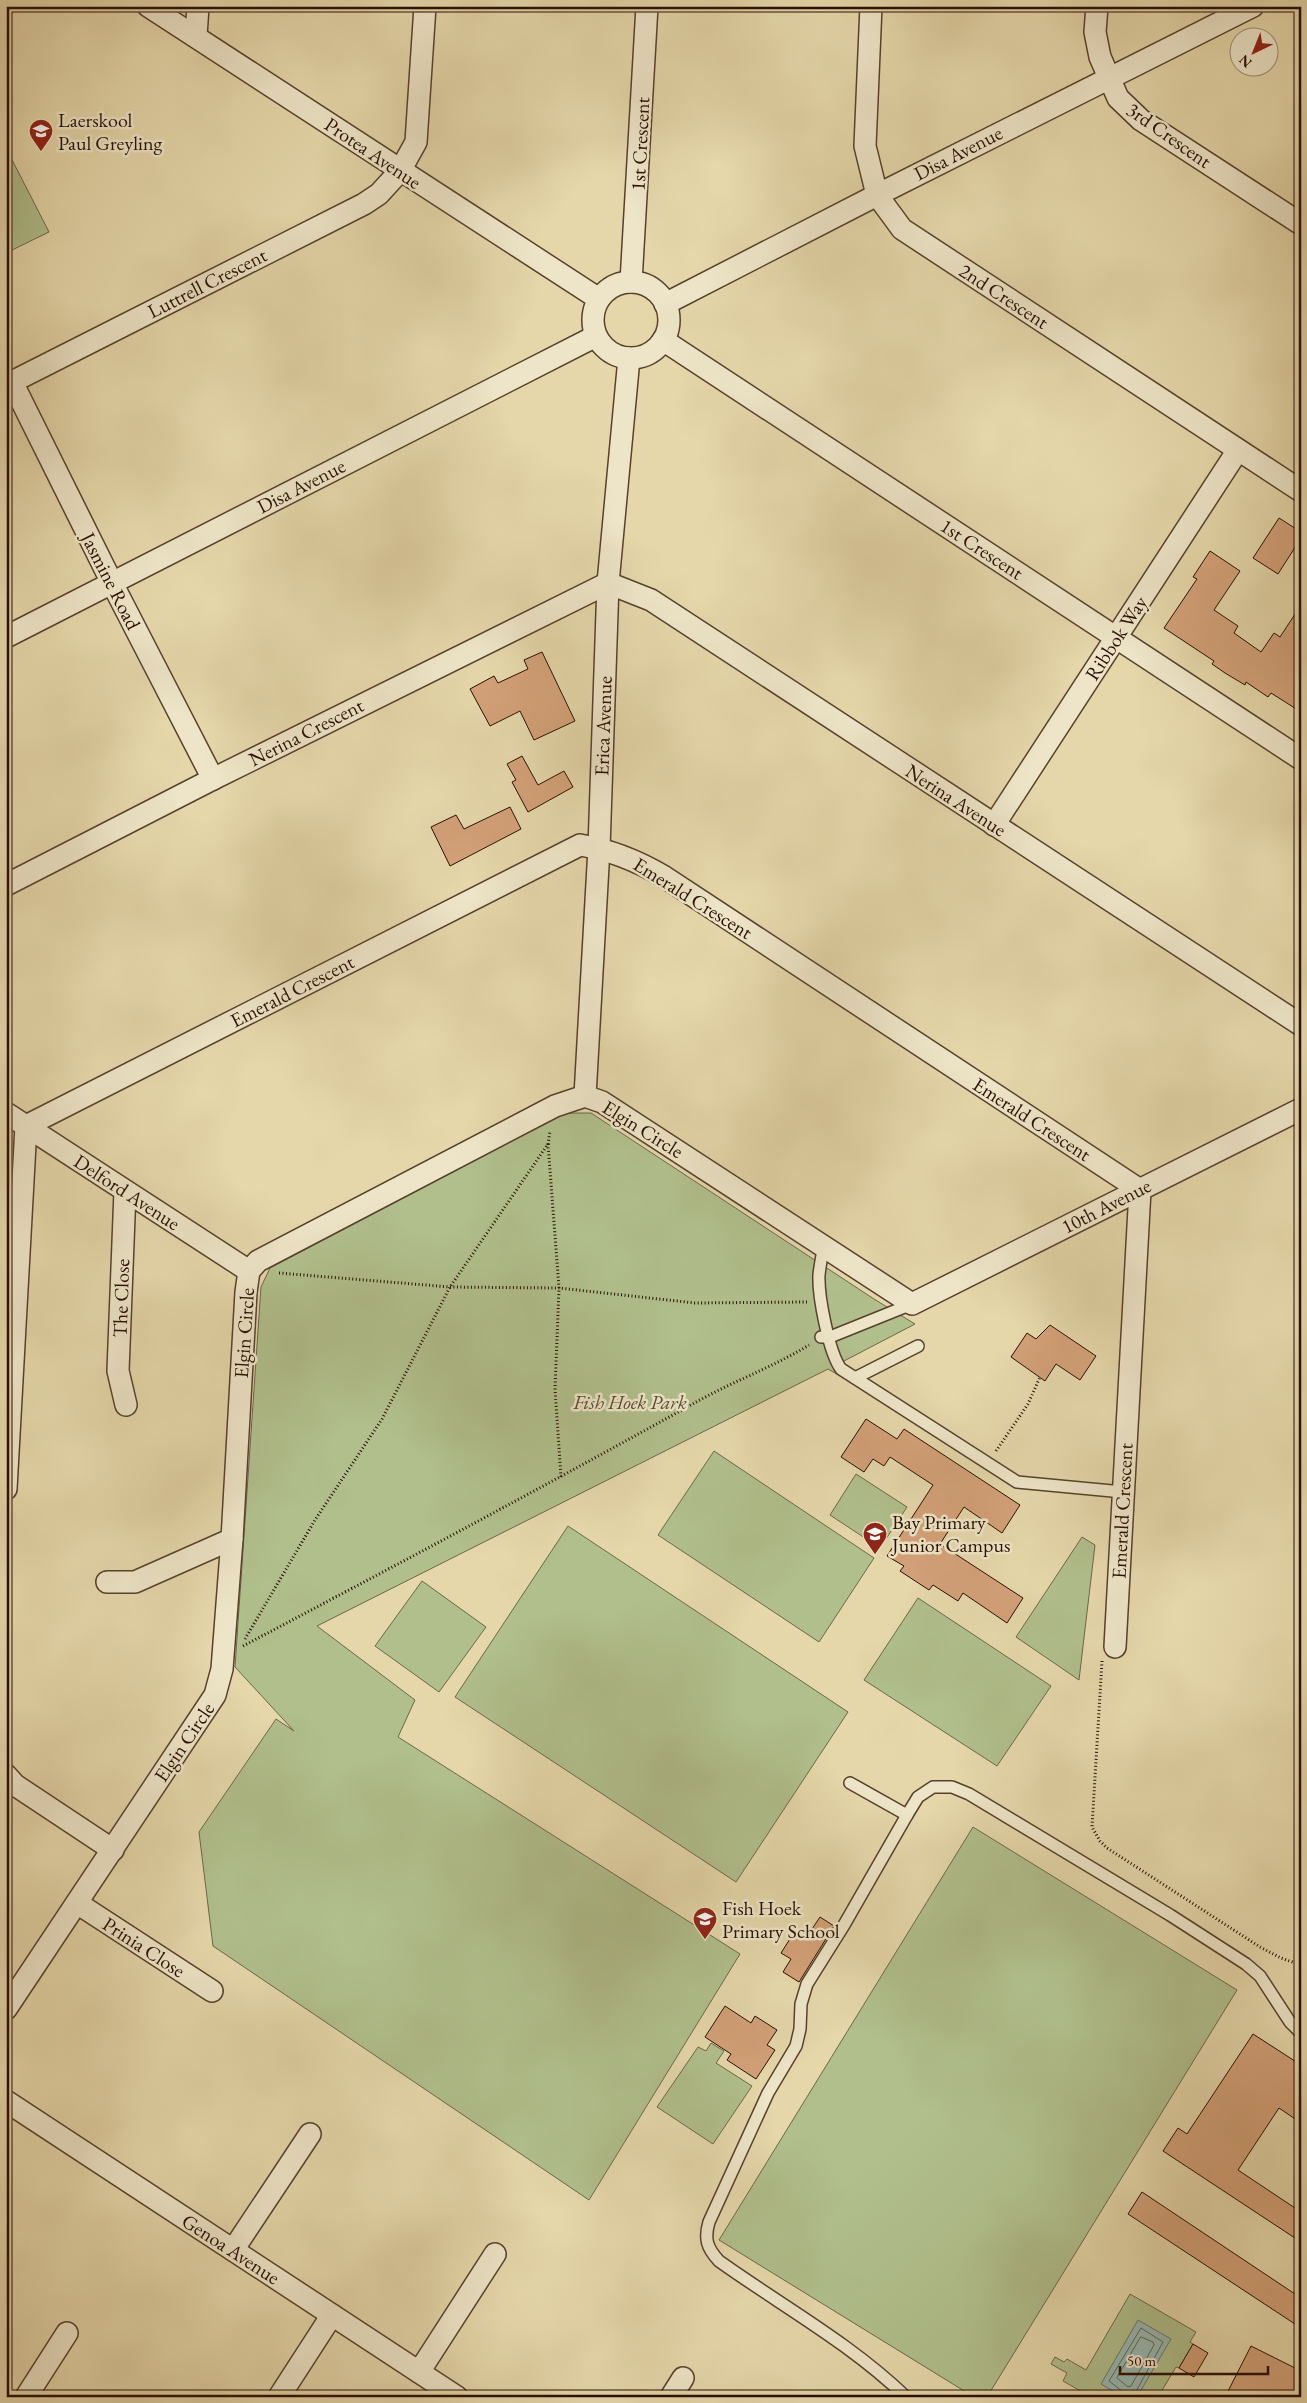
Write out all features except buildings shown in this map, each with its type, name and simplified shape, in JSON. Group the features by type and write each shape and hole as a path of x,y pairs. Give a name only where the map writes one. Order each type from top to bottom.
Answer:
{"street":[{"name":"Protea Avenue","path":"148,6 599,299"},
{"path":"196,36 198,6"},
{"name":"Luttrell Crescent","path":"9,383 364,204 379,194 400,170 414,148 418,134 425,6"},
{"name":"1st Crescent","path":"631,282 647,6"},
{"name":"2nd Crescent","path":"871,6 865,146 877,194 902,229 1301,491"},
{"name":"3rd Crescent","path":"1096,6 1095,32 1100,57 1118,98 1141,120 1301,224"},
{"name":"Disa Avenue","path":"666,304 877,194 1253,6"},
{"path":"631,282 652,288 666,304 668,322 663,340 649,354 630,358 610,352 596,336 593,317 599,299 608,290 619,284 631,282"},
{"name":"Disa Avenue","path":"6,637 596,336"},
{"name":"1st Crescent","path":"663,340 1301,759"},
{"name":"Erica Avenue","path":"585,1096 599,848 608,583 630,358"},
{"name":"Jasmine Road","path":"9,383 213,779"},
{"name":"Ribbok Way","path":"994,825 1238,450"},
{"name":"Nerina Crescent","path":"6,885 213,779 608,583"},
{"name":"Nerina Avenue","path":"608,583 651,600 1301,1025"},
{"name":"Emerald Crescent","path":"26,1126 580,845 599,848 638,860 1140,1190 1115,1647"},
{"name":"Elgin Circle","path":"6,2009 216,1695 222,1669 232,1539 246,1292 249,1271 267,1255 567,1100 585,1096 602,1102 912,1304"},
{"name":"10th Avenue","path":"912,1304 1301,1109"},
{"name":"Delford Avenue","path":"6,1113 249,1271"},
{"path":"6,1489 26,1126"},
{"name":"The Close","path":"125,1191 118,1371 126,1405"},
{"path":"107,1582 135,1582 232,1539"},
{"path":"6,1775 15,1785 113,1850"},
{"name":"Prinia Close","path":"77,1903 212,1991"},
{"name":"Genoa Avenue","path":"6,2101 457,2397"},
{"path":"233,2250 310,2134"},
{"path":"419,2372 495,2254"},
{"path":"278,2397 332,2315"},
{"path":"26,2397 67,2333"},
{"path":"671,2397 683,2378"}],"lane":[{"path":"824,1245 819,1276 825,1337 835,1360 841,1368 1007,1477 1025,1484 1123,1492"},
{"path":"825,1337 912,1304"},
{"path":"855,1378 918,1346"},
{"path":"850,1782 907,1815"},
{"path":"906,2397 875,2368 843,2343 719,2261 706,2243 706,2233 709,2222 768,2093 796,2046 800,2029 801,2004 806,1984 844,1925 918,1797 934,1787 952,1787 969,1794 1170,1915 1246,1964 1260,1976 1290,2022 1301,2034"}],"path":[{"path":"556,1106 548,1144 559,1288 555,1390 561,1478"},
{"path":"548,1144 450,1287 382,1419 315,1520 240,1648 561,1478 708,1395 825,1337"},
{"path":"249,1271 450,1287 559,1288 695,1303 815,1302"},
{"path":"987,1464 1028,1404 1040,1377"},
{"path":"1115,1647 1103,1656 1092,1826 1100,1841 1107,1848 1260,1947 1281,1958 1301,1965"}],"green space":[{"path":"6,148 49,232 6,253"},
{"name":"Fish Hoek Park","path":"565,1113 591,1113 915,1324 844,1361 840,1376 828,1369 317,1626 415,1700 398,1737 740,1954 589,2200 213,1946 199,1832 276,1719 294,1731 235,1667 261,1287 270,1268"},
{"path":"714,1451 874,1558 819,1642 658,1535"},
{"path":"856,1474 907,1507 880,1548 830,1515"},
{"path":"568,1526 848,1712 736,1882 455,1697"},
{"path":"1082,1537 1095,1545 1079,1680 1016,1637"},
{"path":"422,1581 486,1627 439,1692 375,1646"},
{"path":"918,1598 1051,1686 997,1766 864,1680"},
{"path":"973,1827 1237,1990 987,2397 974,2397 719,2240"},
{"path":"711,2043 724,2051 716,2063 752,2086 713,2144 657,2107 698,2047 706,2051"},
{"path":"1130,2294 1196,2332 1190,2342 1193,2344 1179,2368 1176,2367 1158,2397 1091,2397 1063,2381 1067,2373 1051,2364 1055,2357 1064,2362 1067,2359 1086,2370"}],"water":[{"path":"1138,2320 1171,2339 1137,2397 1123,2397 1101,2384"}],"place":[{"name":"Laerskool Paul Greyling","path":"41,152"},
{"name":"Bay Primary Junior Campus","path":"875,1555"},
{"name":"Fish Hoek Primary School","path":"705,1940"}]}
